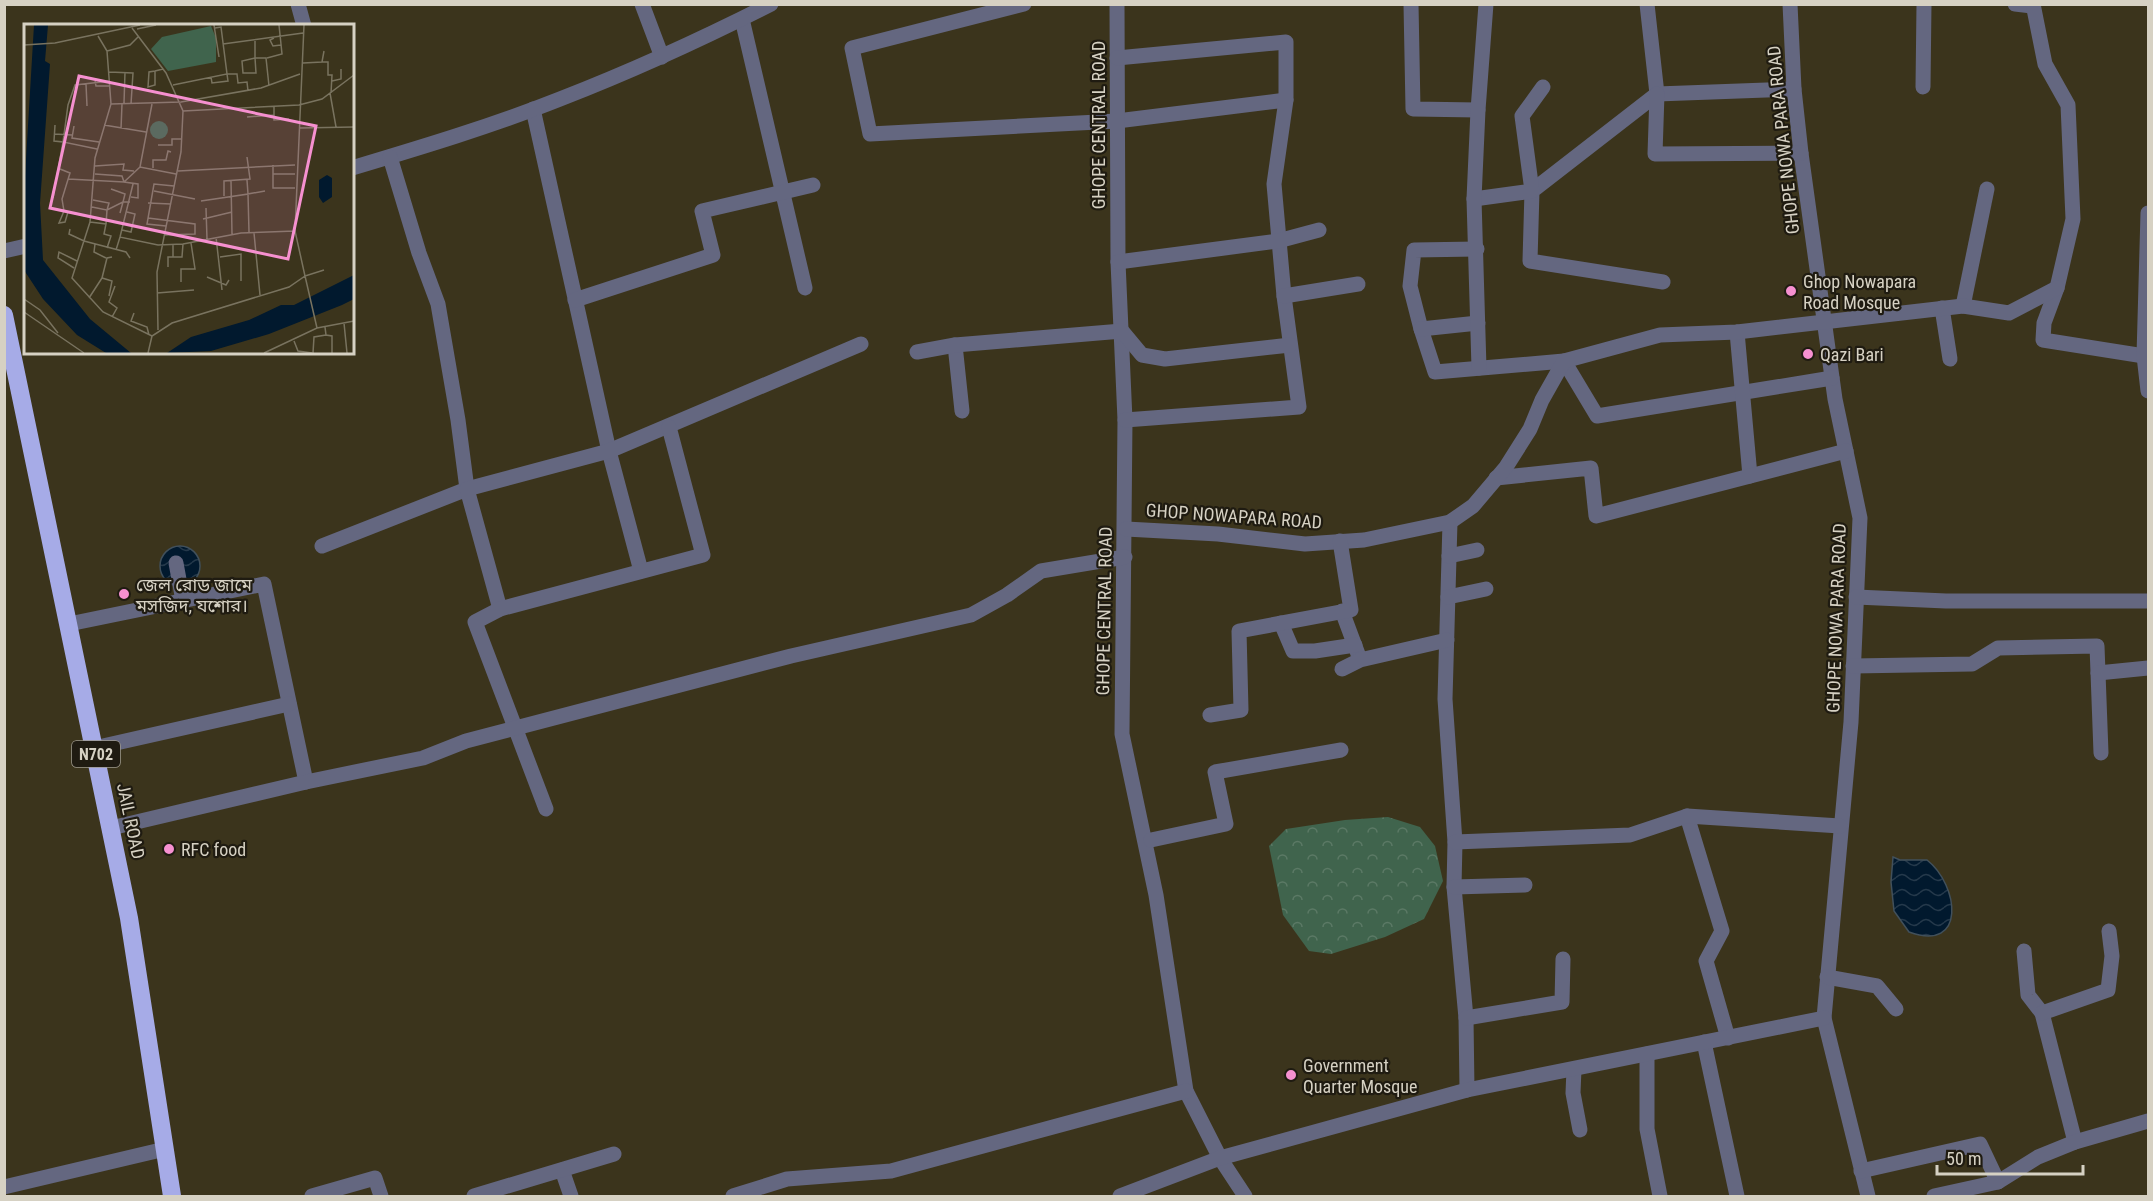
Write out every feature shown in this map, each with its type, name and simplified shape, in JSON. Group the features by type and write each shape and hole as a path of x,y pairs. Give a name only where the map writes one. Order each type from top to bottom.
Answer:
{"highway":[{"name":"JAIL ROAD","path":"4,315 129,918 171,1197"}],"street":[{"path":"298,4 303,24"},
{"path":"642,4 662,57"},
{"path":"354,167 533,109 662,57 771,4"},
{"path":"1024,4 852,48 870,134 1117,121 1286,100"},
{"name":"GHOPE CENTRAL ROAD","path":"1117,4 1118,262 1125,420 1126,529 1122,734 1156,895 1186,1091 1220,1158 1245,1197"},
{"path":"1411,4 1413,109 1478,110"},
{"path":"1479,368 1474,199 1486,4"},
{"path":"1647,4 1657,94 1655,154 1801,153"},
{"name":"GHOPE NOWA PARA ROAD","path":"1790,4 1794,89 1824,322 1832,378 1860,518 1851,722 1824,1018 1868,1197"},
{"path":"1923,4 1923,87"},
{"path":"2015,4 2032,5 2045,64 2068,105 2073,219 2057,288 2044,323 2043,340 2144,356"},
{"path":"742,19 805,288"},
{"path":"1117,58 1286,42 1286,100 1274,184 1284,296 1299,407 1125,420"},
{"path":"1543,87 1522,116 1532,191 1530,261 1663,282"},
{"path":"1474,199 1532,191 1657,94 1794,89"},
{"path":"533,109 609,451 641,571"},
{"path":"390,157 419,253 438,304 467,489 500,609"},
{"path":"575,300 713,255 702,211 813,185"},
{"path":"1963,306 1987,189"},
{"path":"2148,213 2144,356 2148,391"},
{"path":"1118,262 1278,241 1319,230"},
{"path":"4,251 24,246"},
{"path":"1477,249 1414,250 1410,286 1420,329 1435,372 1564,361 1660,335 1737,332 1963,306 2009,313 2057,288"},
{"path":"1284,296 1358,284"},
{"path":"1942,308 1950,359"},
{"path":"1420,329 1478,323"},
{"path":"917,352 955,345 1122,332 1142,355 1165,359 1290,345"},
{"path":"1737,332 1750,476"},
{"path":"322,546 467,489 609,451 861,344"},
{"path":"955,345 962,411"},
{"path":"1564,361 1597,416 1832,378"},
{"name":"GHOP NOWAPARA ROAD","path":"1126,529 1218,534 1305,544 1364,540 1450,522 1473,506 1506,467 1530,429 1542,400 1564,361"},
{"path":"546,809 476,622 500,609 703,555 669,427"},
{"path":"1496,478 1591,468 1596,516 1846,451"},
{"path":"1450,522 1445,699 1455,842 1454,887 1466,1018 1467,1090"},
{"path":"1210,715 1241,710 1239,631 1351,610 1340,542"},
{"path":"1449,556 1477,550"},
{"path":"111,828 306,782 423,758 466,741 791,656 971,615 1007,595 1041,571 1125,557"},
{"path":"176,563 183,601"},
{"path":"69,624 264,584 306,782"},
{"path":"1448,597 1486,589"},
{"path":"1856,597 1946,601 2148,600"},
{"path":"1342,611 1357,652"},
{"path":"1281,623 1293,651 1357,652 1447,640"},
{"path":"1853,666 1972,664 1998,648 2097,646 2101,753"},
{"path":"1342,669 1357,652"},
{"path":"2098,673 2148,668"},
{"path":"94,748 289,704"},
{"path":"1151,840 1227,824 1215,772 1341,750"},
{"path":"1455,842 1630,835 1687,816 1840,826"},
{"path":"1687,816 1722,931 1706,961 1728,1038"},
{"path":"1454,887 1525,885"},
{"path":"2042,1013 2108,990 2112,956 2109,931"},
{"path":"2024,951 2028,995 2042,1013 2074,1142"},
{"path":"1466,1018 1562,1002 1563,959"},
{"path":"1827,977 1877,986 1896,1009"},
{"path":"1120,1197 1220,1158 1467,1090 1824,1018"},
{"path":"1704,1042 1737,1197"},
{"path":"1647,1054 1647,1129 1660,1197"},
{"path":"1574,1069 1573,1093 1580,1130"},
{"path":"733,1197 787,1179 891,1171 1186,1091"},
{"path":"1934,1197 1998,1182 2038,1157 2074,1142 2148,1121"},
{"path":"1861,1171 1980,1144 1998,1182"},
{"path":"4,1187 165,1149"},
{"path":"474,1197 614,1154"},
{"path":"562,1170 571,1197"},
{"path":"312,1197 375,1178 381,1197"}],"green space":[{"path":"1388,817 1420,827 1435,846 1443,881 1424,919 1385,937 1331,954 1309,951 1283,915 1269,846 1286,829 1345,820"}],"water":[{"path":"180,546 188,547 194,552 199,558 199,574 194,580 188,585 180,586 172,585 166,580 161,574 160,566 161,558 166,552 172,547"},
{"path":"1893,857 1900,860 1927,860 1938,871 1951,899 1952,913 1949,925 1941,933 1928,936 1909,932 1894,911 1891,882"}],"place":[{"name":"Ghop Nowapara Road Mosque","path":"1791,291"},
{"name":"Qazi Bari","path":"1808,354"},
{"name":"জেল রোড জামে মসজিদ, যশোর।","path":"124,594"},
{"name":"RFC food","path":"169,849"},
{"name":"Government Quarter Mosque","path":"1291,1075"}]}
